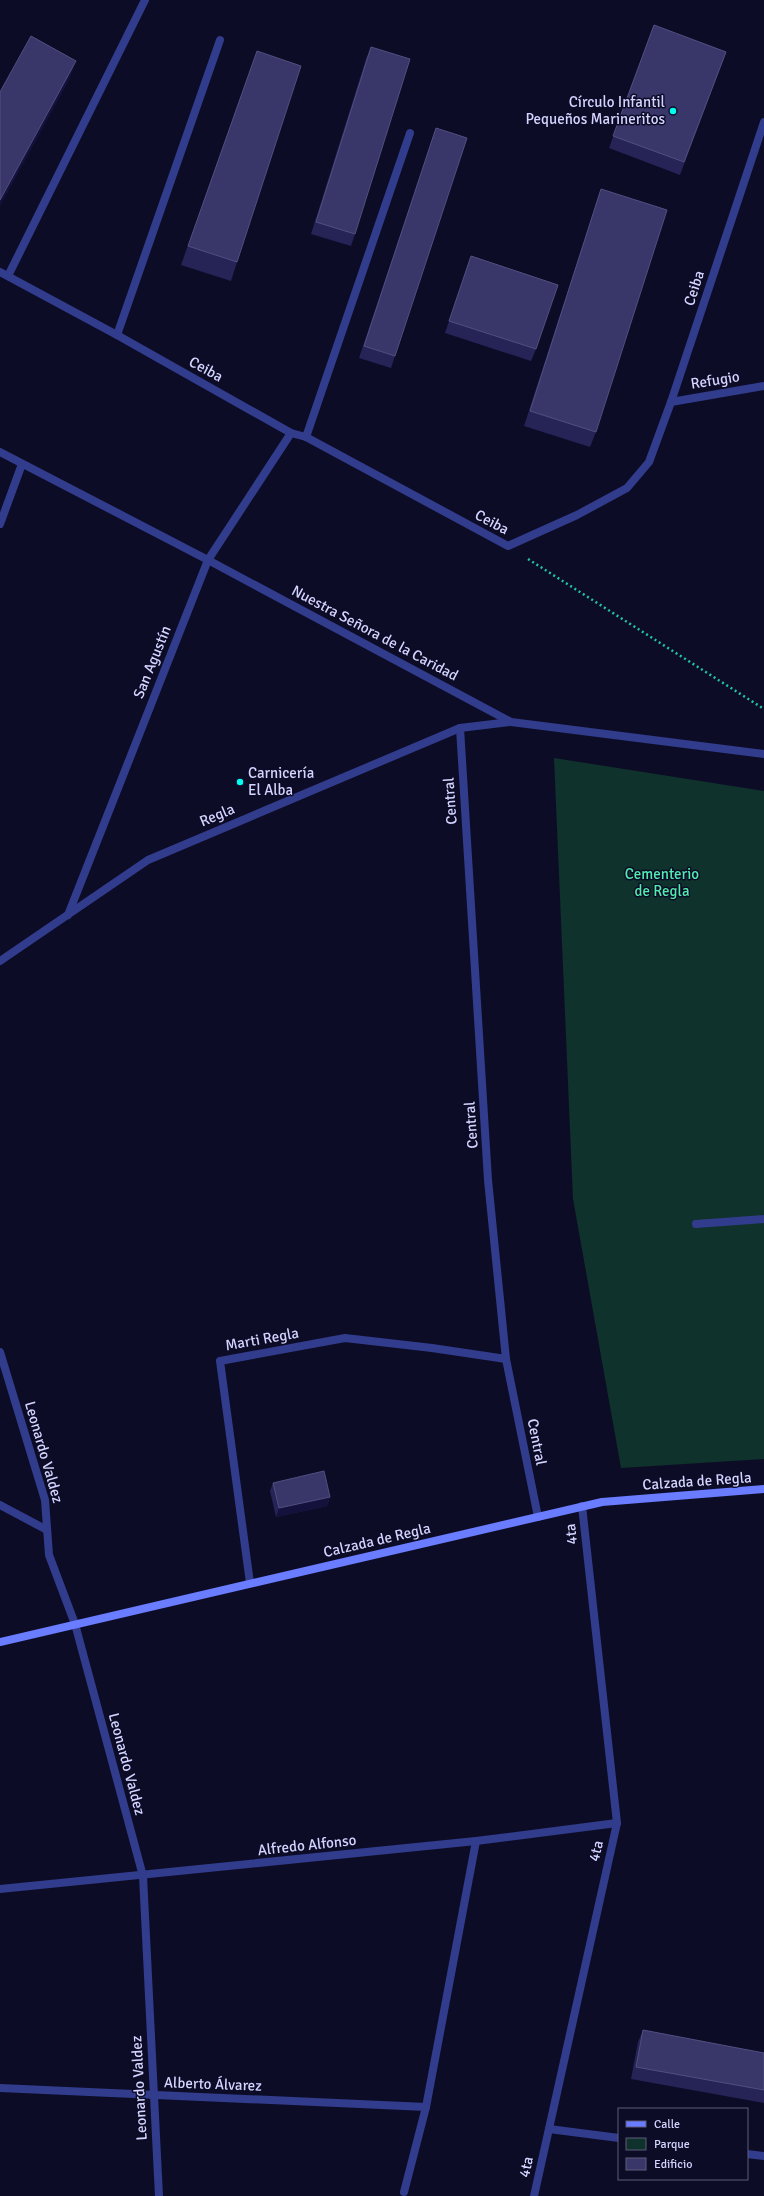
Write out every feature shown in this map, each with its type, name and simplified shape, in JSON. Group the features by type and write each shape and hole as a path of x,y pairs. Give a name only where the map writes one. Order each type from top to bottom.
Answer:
{"main road":[{"name":"Calzada de Regla","path":"0,1642 602,1502 764,1490"}],"street":[{"path":"8,276 145,0"},
{"path":"117,335 220,40"},
{"name":"Ceiba","path":"0,272 117,335 291,433 306,437 508,546 577,515 627,488 649,462 671,402 764,122"},
{"path":"306,437 410,133"},
{"name":"Refugio","path":"671,402 764,386"},
{"name":"San Agustín","path":"67,915 208,560 291,433"},
{"name":"Nuestra Señora de la Caridad","path":"0,452 208,560 510,722 764,754"},
{"path":"0,524 22,464"},
{"name":"Regla","path":"0,962 148,860 460,728 510,722"},
{"name":"Central","path":"460,728 488,1180 506,1359 538,1517"},
{"path":"696,1224 764,1218"},
{"name":"Marti Regla","path":"250,1583 220,1361 345,1338 432,1348 506,1359"},
{"name":"Leonardo Valdez","path":"0,1352 45,1500 49,1555 75,1624 143,1876 159,2196"},
{"path":"0,1505 47,1530"},
{"name":"4ta","path":"534,2196 617,1823 582,1506"},
{"name":"Alfredo Alfonso","path":"0,1889 143,1876 476,1841 617,1823"},
{"path":"404,2192 426,2107 476,1841"},
{"name":"Alberto Álvarez","path":"0,2088 426,2107"},
{"path":"549,2129 618,2138"},
{"path":"748,2154 764,2156"}],"path":[{"path":"508,546 764,709"}],"green space":[{"name":"Cementerio de Regla","path":"554,758 764,791 764,1459 621,1468 573,1199"}],"building":[{"path":"654,25 726,52 684,162 613,136"},
{"path":"31,36 76,61 0,200 0,92"},
{"path":"371,47 410,59 355,234 316,222"},
{"path":"257,51 301,66 237,262 188,246"},
{"path":"436,128 467,138 395,356 364,346"},
{"path":"601,189 667,210 596,432 530,411"},
{"path":"471,256 558,285 536,349 449,321"},
{"path":"324,1471 330,1497 279,1508 273,1483"},
{"path":"643,2030 764,2053 764,2090 636,2067"}],"place":[{"name":"Círculo Infantil Pequeños Marineritos","path":"673,111"},
{"name":"Carnicería El Alba","path":"240,782"}]}
